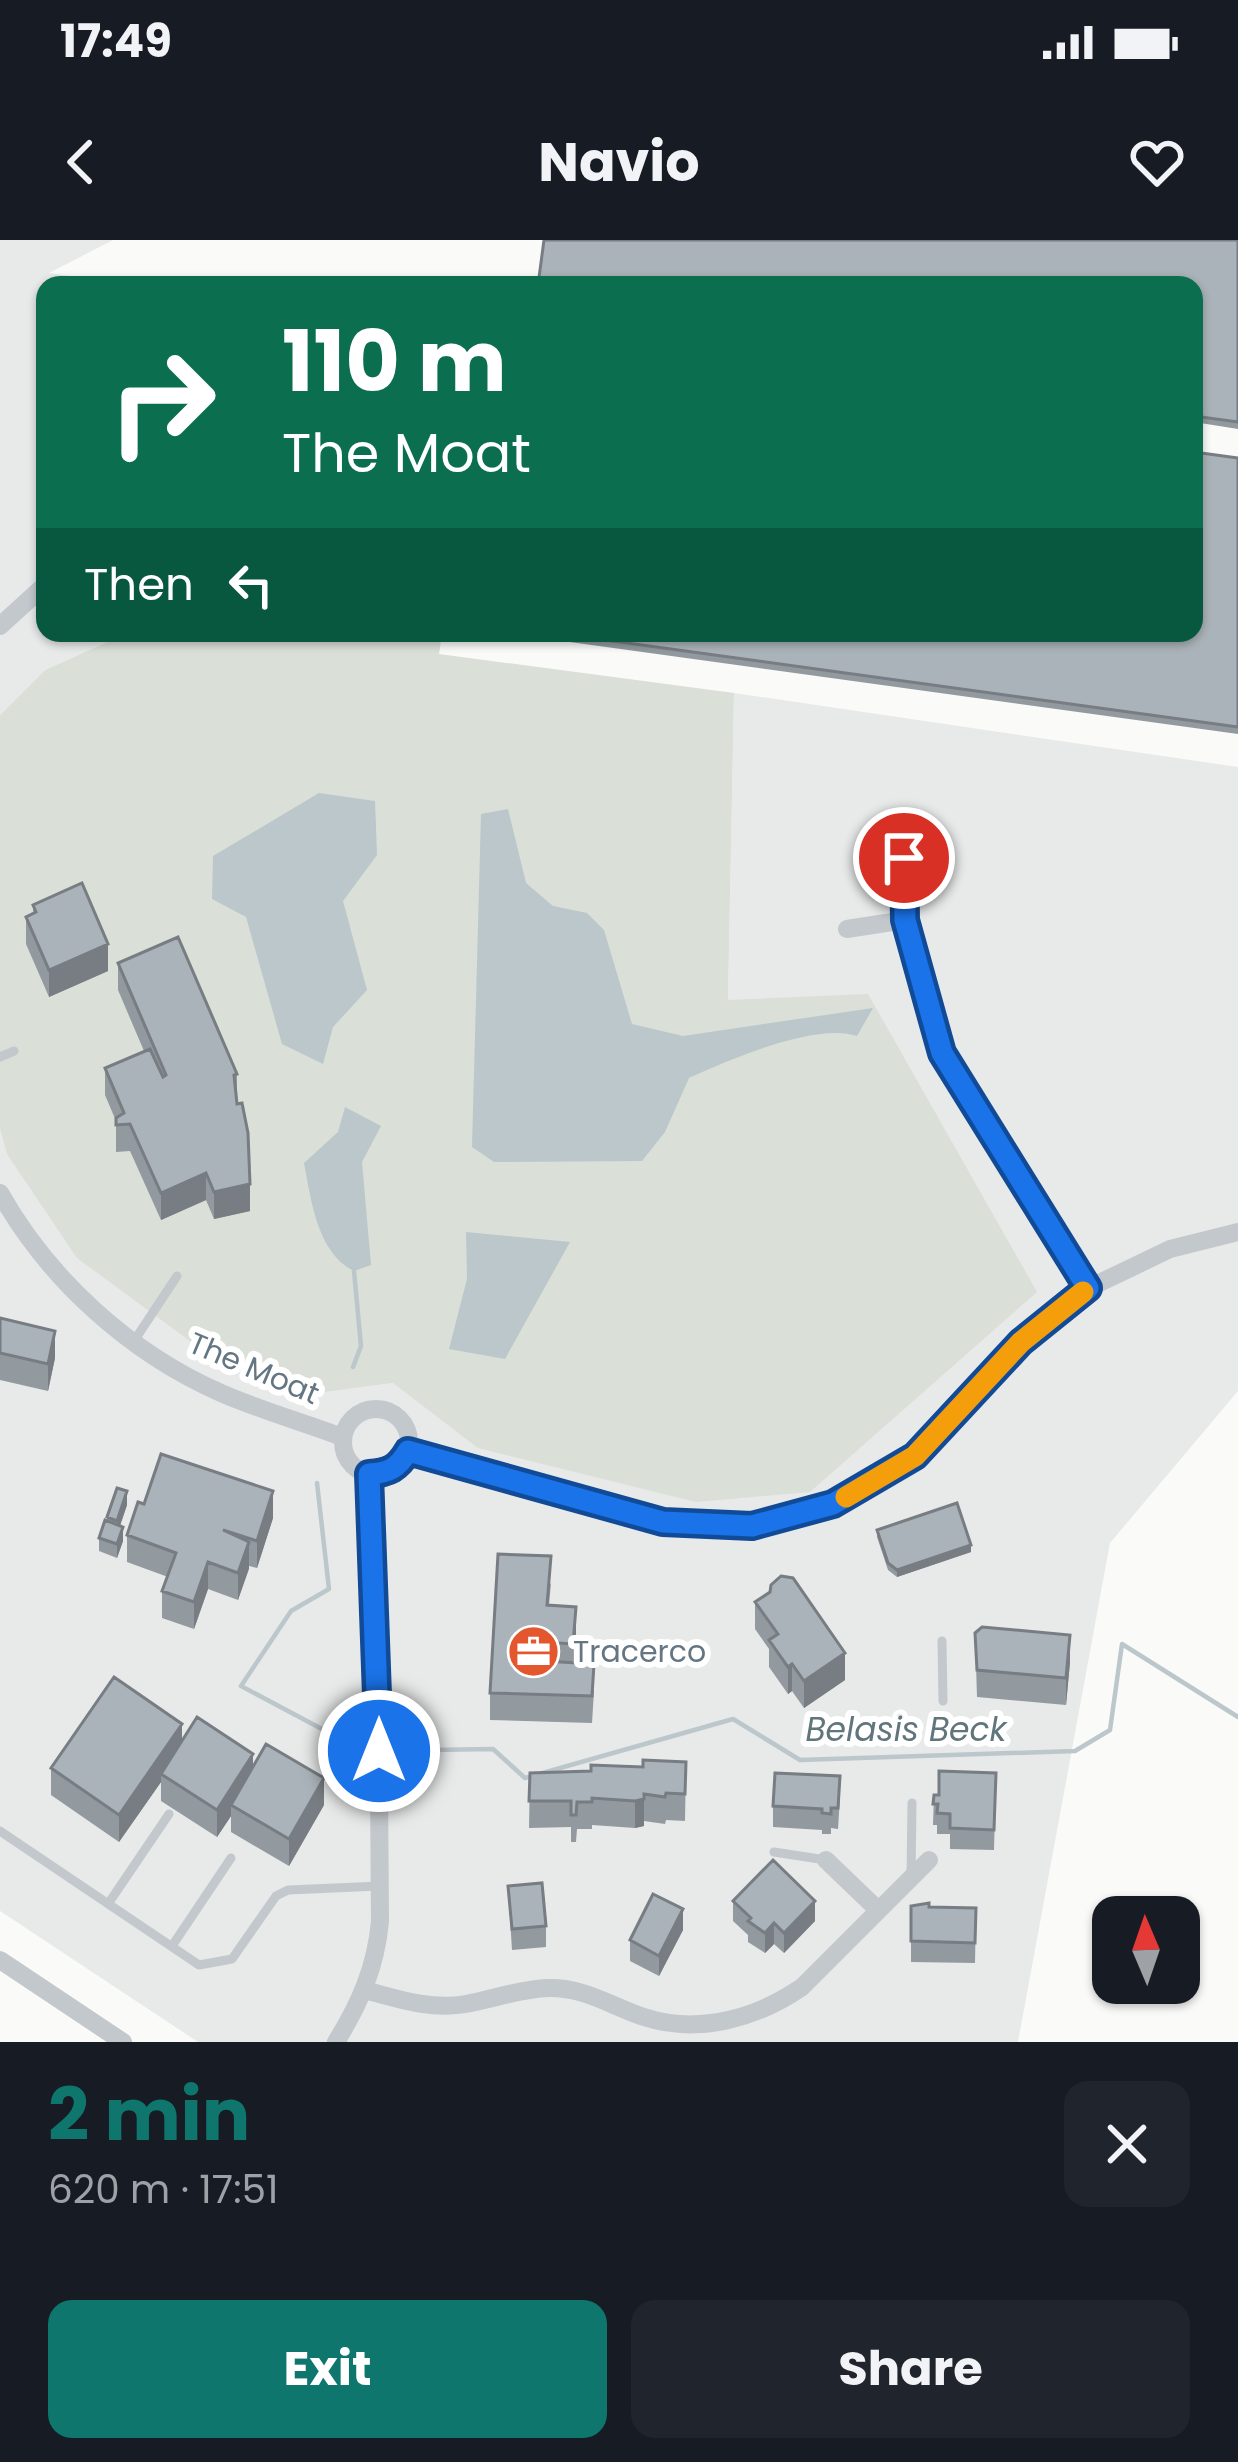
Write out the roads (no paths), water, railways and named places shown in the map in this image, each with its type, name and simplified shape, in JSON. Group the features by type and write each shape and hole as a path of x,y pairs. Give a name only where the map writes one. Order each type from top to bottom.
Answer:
{"street":[{"path":"0,626 36,593"},
{"path":"904,858 905,920 942,1053 1088,1288"},
{"path":"847,929 905,920"},
{"name":"The Moat","path":"0,1193 35,1246 106,1323 221,1393 342,1437"},
{"path":"336,2042 365,1990 377,1952 378,1644 369,1474 386,1474 400,1465 408,1451 663,1522 752,1526 833,1504 915,1456 1021,1342 1088,1288 1170,1250 1238,1232"},
{"name":"The Moat","path":"369,1474 354,1467 344,1454 342,1437 350,1420 364,1410 383,1408 399,1417 408,1433 408,1451"},
{"path":"826,1860 877,1909"},
{"path":"365,1990 432,2006 462,2005 546,1988 573,1989 644,2017 710,2024 758,2012 802,1987 928,1860"},
{"path":"0,1960 122,2042"}],"lane":[{"path":"0,1057 14,1052"},
{"path":"134,1341 177,1276"},
{"path":"942,1641 943,1701"},
{"path":"911,1877 912,1803"},
{"path":"108,1904 169,1814"},
{"path":"0,1831 199,1965 232,1959 276,1896 287,1890 380,1886"},
{"path":"774,1852 826,1860"},
{"path":"172,1946 231,1858"}],"waterway":[{"name":"Belasis Beck","path":"353,1367 361,1346 354,1271"},
{"name":"Belasis Beck","path":"317,1483 329,1589 291,1611 241,1686 350,1744"},
{"name":"Belasis Beck","path":"431,1750 493,1749 525,1778 733,1719 800,1760 1075,1751 1110,1730 1122,1644 1238,1717"}],"place":[{"name":"Tracerco","path":"534,1651"}]}
